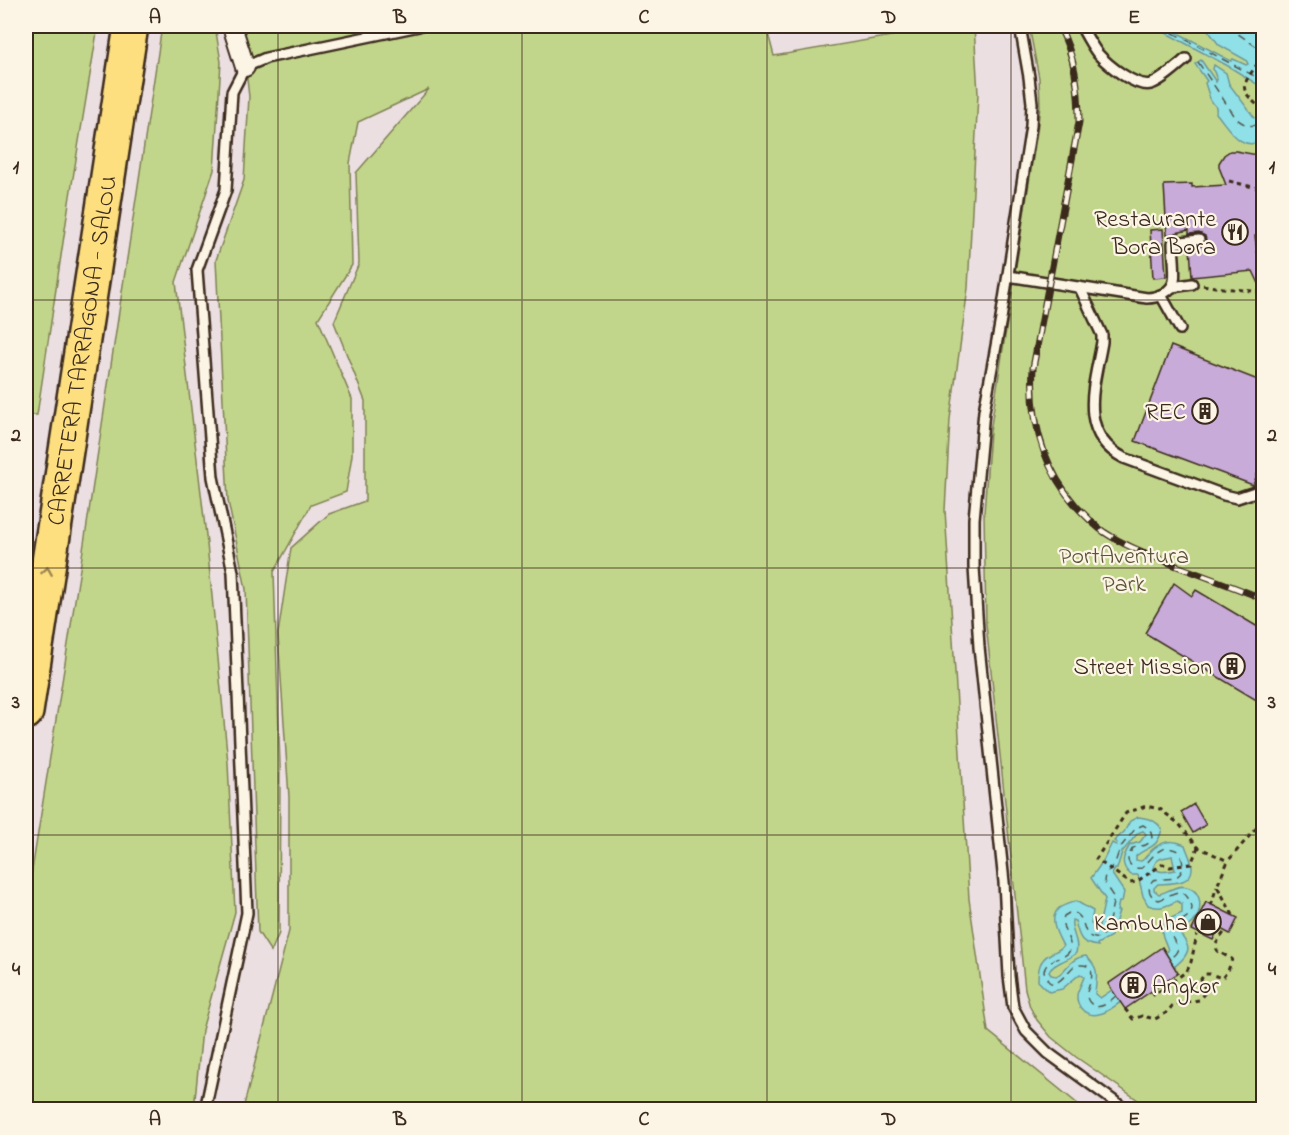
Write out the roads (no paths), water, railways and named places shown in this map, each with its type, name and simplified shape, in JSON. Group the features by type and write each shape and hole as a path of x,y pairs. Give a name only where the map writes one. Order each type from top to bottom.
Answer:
{"highway":[{"name":"CARRETERA TARRAGONA - SALOU","path":"26,571 110,26"},
{"name":"CARRETERA TARRAGONA - SALOU","path":"26,712 131,26"}],"street":[{"path":"232,26 245,68"}],"lane":[{"path":"205,1110 247,913 233,572 213,477 197,270 226,190 232,92 245,68 266,58 419,26"},
{"path":"1020,26 1032,103 1031,126 984,411 974,519 974,567 979,647 1004,882 1009,976 1014,1007 1026,1031 1048,1053 1126,1110"},
{"path":"1081,26 1101,57 1138,83 1155,82 1186,59"},
{"path":"1008,276 1147,298 1161,295 1172,287 1175,281 1173,243 1199,240"},
{"path":"1172,287 1196,284"},
{"path":"1080,288 1102,335 1092,401 1094,426 1100,440 1124,458 1224,495 1237,498 1263,489"},
{"path":"1161,295 1180,329"}],"water":[{"path":"1153,26 1165,26 1231,61 1233,59 1246,65 1248,64 1246,60 1219,45 1205,26 1263,26 1263,88 1228,66"},
{"path":"1201,60 1216,82 1214,65 1226,73 1229,84 1254,117 1257,119 1263,114 1263,139 1248,144 1236,137 1225,125 1211,102 1205,83 1207,81 1195,64"},
{"path":"1138,817 1145,818 1162,829 1158,841 1136,856 1136,860 1142,860 1165,842 1185,845 1192,863 1191,874 1184,881 1158,884 1154,890 1159,894 1176,887 1187,887 1193,890 1199,898 1200,909 1193,923 1180,931 1188,951 1174,967 1165,953 1168,951 1163,929 1167,920 1182,913 1182,904 1177,901 1160,907 1148,905 1143,896 1138,875 1131,875 1125,868 1124,857 1130,845 1140,842 1146,834 1143,831 1138,833 1122,852 1117,869 1112,874 1124,892 1122,902 1119,902 1117,911 1119,911 1111,936 1097,944 1098,946 1087,944 1081,939 1075,921 1072,920 1072,929 1077,944 1076,953 1054,966 1049,972 1051,975 1059,975 1075,959 1086,956 1096,969 1095,994 1100,998 1112,990 1121,1002 1095,1015 1087,1013 1078,1004 1078,993 1084,977 1080,974 1062,989 1049,992 1038,981 1039,969 1046,956 1063,946 1054,923 1058,909 1076,901 1093,911 1091,924 1099,926 1105,899 1091,878 1112,843 1116,845 1114,841 1124,832 1130,821","holes":["1172,856 1175,870 1161,871 1154,867 1158,860"]}],"railway":[{"path":"1059,26 1069,49 1075,72 1079,122 1033,368 1036,424 1047,459 1065,492 1077,507 1104,532 1147,554 1264,599"}],"place":[{"name":"Restaurante Bora Bora","path":"1235,232"},
{"name":"REC","path":"1205,411"},
{"name":"Street Mission","path":"1232,666"},
{"name":"Kambuha","path":"1208,922"},
{"name":"Angkor","path":"1133,985"}],"park label":[{"name":"PortAventura Park","path":"1124,569"}]}
